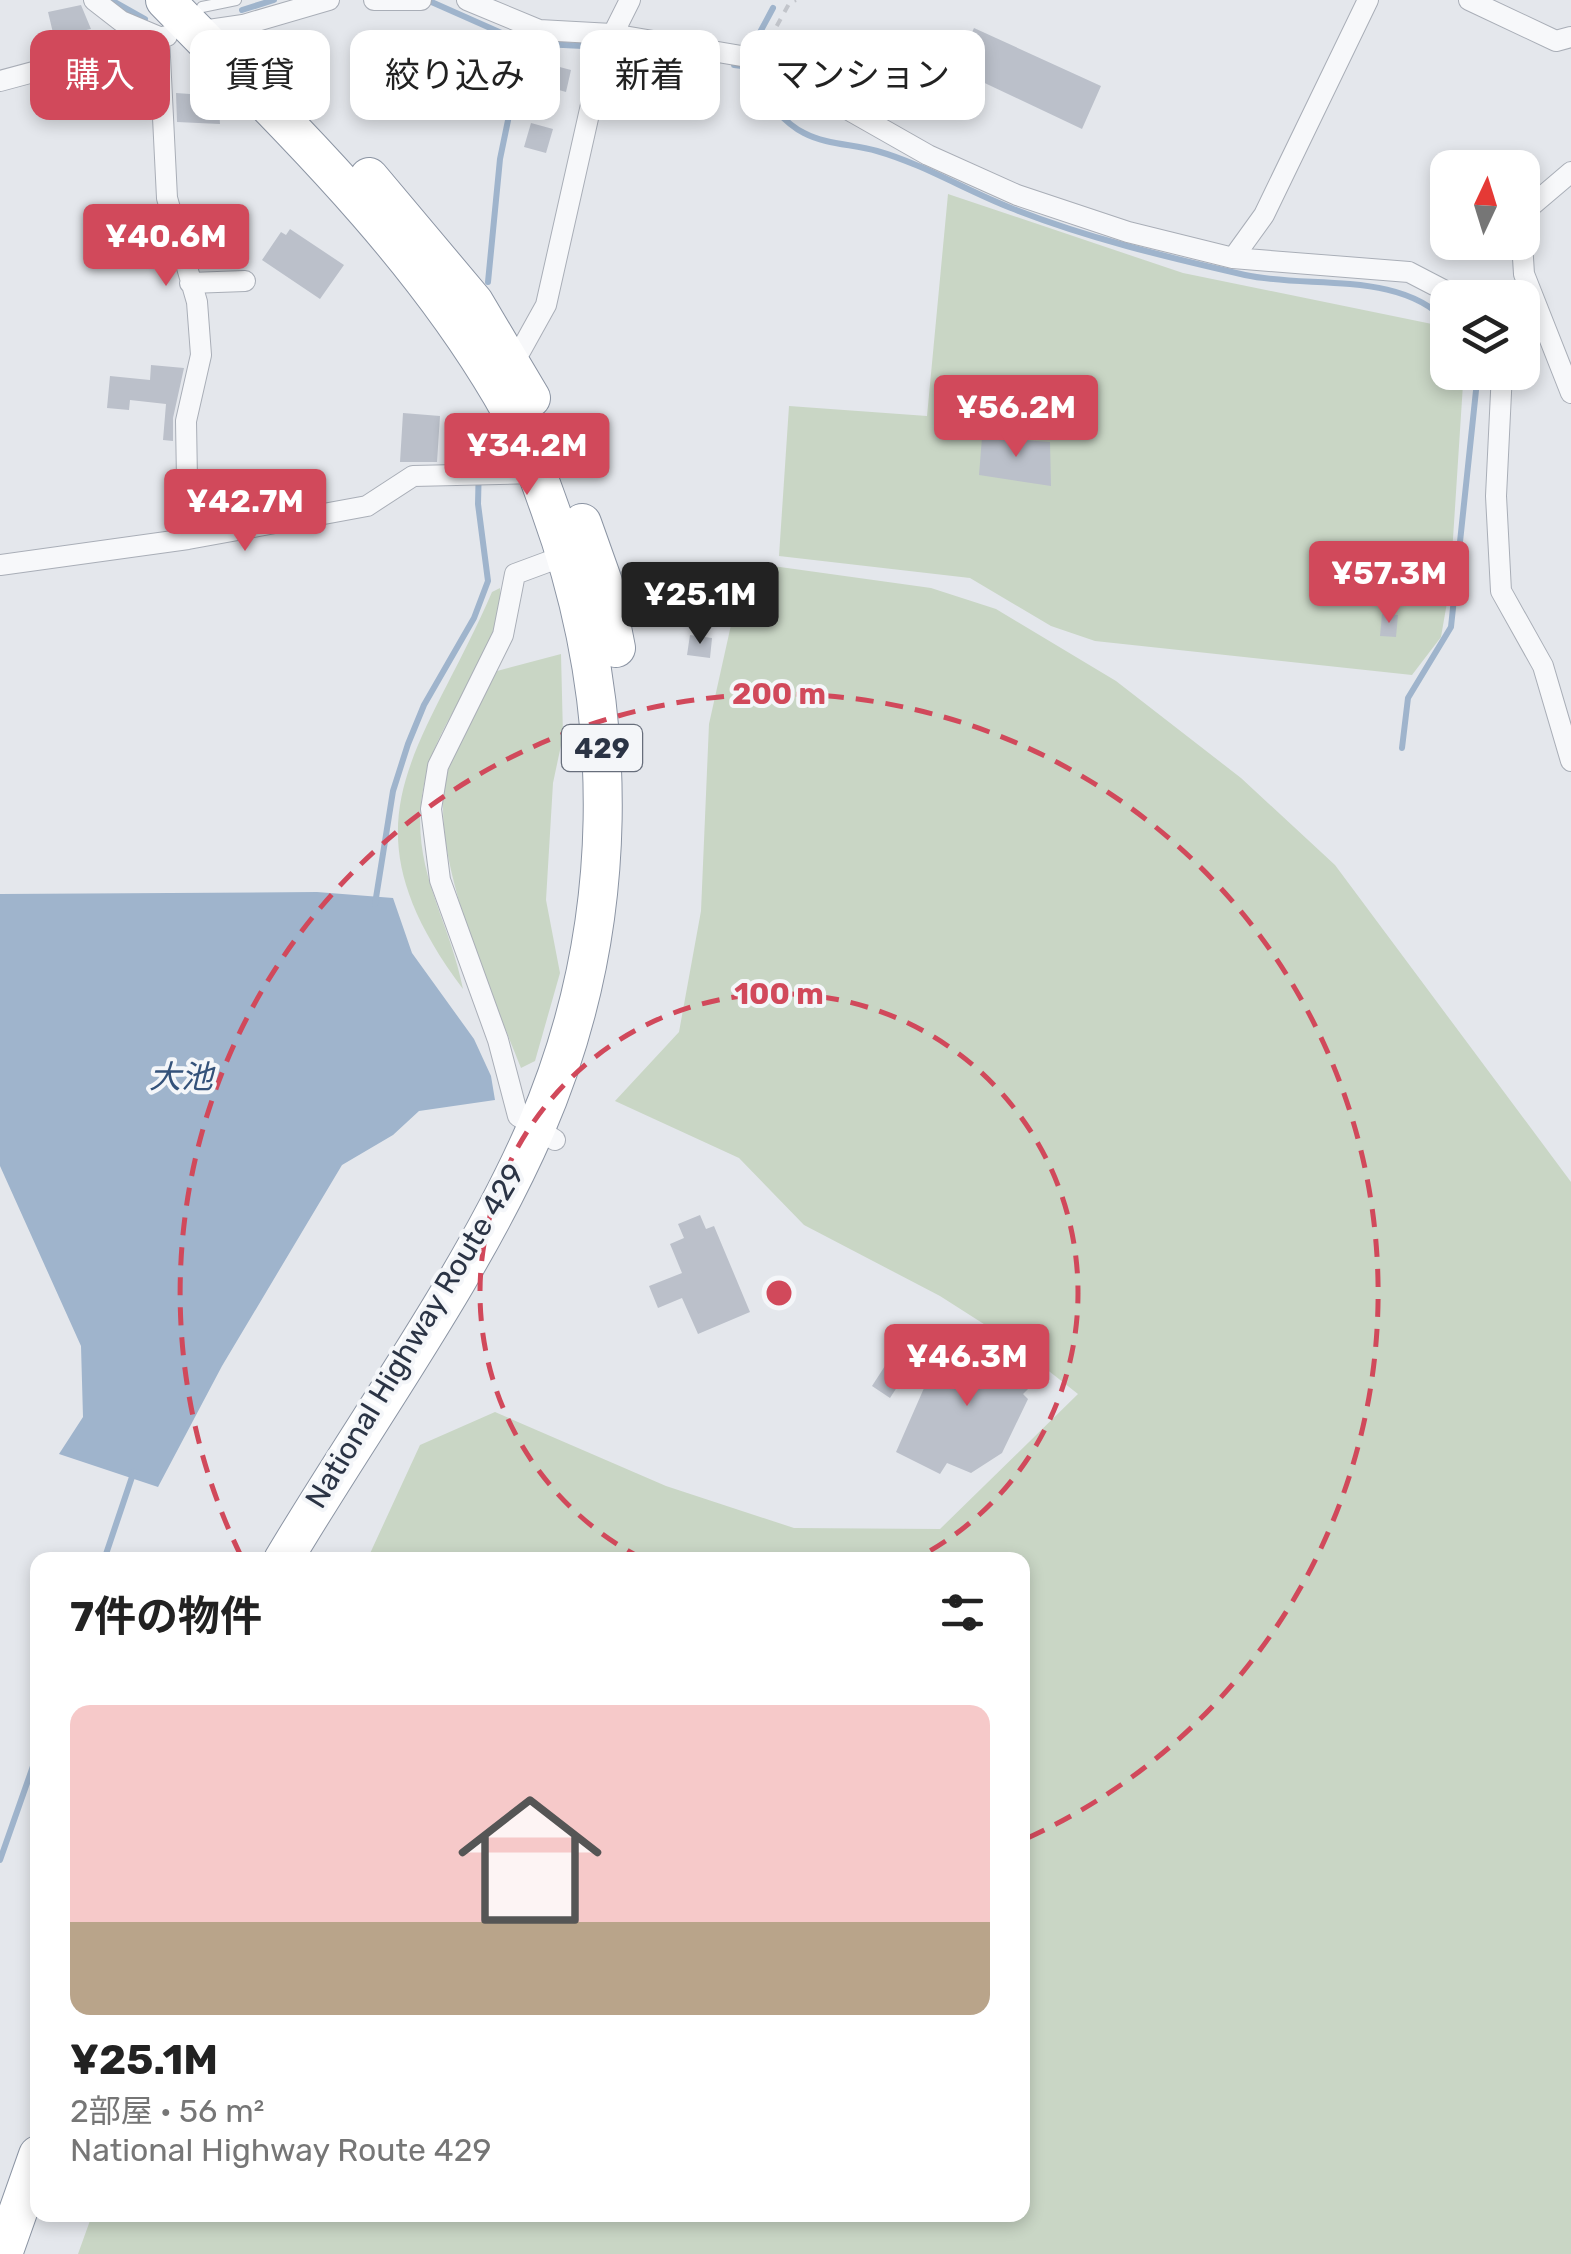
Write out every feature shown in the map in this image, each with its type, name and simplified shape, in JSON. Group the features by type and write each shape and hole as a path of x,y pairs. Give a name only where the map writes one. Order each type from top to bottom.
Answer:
{"highway":[{"name":"National Highway Route 429","path":"197,15 404,214 474,302 500,368 549,468 578,550 603,582 620,670 627,769 625,852 604,999 484,1275 312,1552"},
{"name":"National Highway Route 429","path":"288,1552 545,1134"},
{"path":"3,2254 30,2178"},
{"path":"29,2254 40,2222"}],"street":[{"path":"94,0 121,20 329,0"},
{"path":"374,0 419,1"},
{"path":"467,0 539,30 580,39"},
{"path":"614,30 630,0"},
{"path":"1233,258 1264,215 1368,0"},
{"path":"1469,0 1556,41 1571,37"},
{"path":"0,81 142,45 197,15"},
{"path":"188,539 186,420 201,355 197,302 168,198 197,15"},
{"path":"500,368 546,305 589,120"},
{"path":"866,120 928,155 1017,195 1128,232 1233,258 1409,272 1430,283"},
{"path":"1540,198 1571,172"},
{"path":"1523,260 1524,274 1571,393"},
{"path":"190,283 245,282"},
{"path":"1501,390 1496,496 1502,591 1543,666 1571,761"},
{"path":"0,565 188,539 367,506 413,476 549,468"},
{"path":"545,1134 518,1116 498,1040 440,880 431,809 438,766 503,635 515,574 578,550"}],"path":[{"path":"775,30 790,2 796,0"}],"green space":[{"path":"948,194 1183,273 1430,324 1430,390 1463,390 1450,585 1441,637 1412,675 1095,641 1051,626 970,578 779,556 789,406 927,416"},
{"path":"745,562 931,588 996,609 1116,681 1241,778 1335,865 1571,1182 1571,2254 78,2254 89,2222 1030,2222 1030,1552 371,1552 420,1445 495,1412 666,1486 794,1528 940,1529 1078,1394 1012,1342 940,1296 804,1225 739,1158 615,1101 679,1032 701,911 709,724"},
{"path":"500,588 493,632 437,744 422,798 423,855 463,989 425,930 404,878 398,831 404,788 419,744 492,592"},
{"path":"561,654 563,736 553,783 546,900 560,973 535,1061 521,1068 464,918 445,835 443,798 454,755 497,671"}],"water":[{"name":"大池","path":"317,892 393,898 412,953 474,1039 491,1076 495,1100 419,1111 393,1135 342,1165 222,1366 158,1487 59,1454 83,1417 81,1346 0,1166 0,894"}],"building":[{"path":"81,5 91,29 52,30 48,12"},
{"path":"985,33 1101,86 1082,129 985,83"},
{"path":"560,67 571,70 566,92 560,90"},
{"path":"176,93 190,94 190,120 220,120 220,124 177,122"},
{"path":"531,123 553,129 546,153 524,147"},
{"path":"290,229 344,265 320,299 262,260 281,232 286,235"},
{"path":"151,365 184,368 173,418 173,441 163,440 166,404 130,400 129,410 107,408 110,376 150,380"},
{"path":"403,413 440,416 437,462 400,462"},
{"path":"982,437 1050,442 1051,486 979,475"},
{"path":"1382,614 1398,615 1396,637 1380,636"},
{"path":"690,635 712,638 710,658 687,655"},
{"path":"700,1215 706,1229 714,1226 750,1312 698,1334 682,1298 658,1308 649,1286 682,1273 670,1244 684,1238 678,1224"},
{"path":"903,1338 921,1350 890,1398 872,1386"},
{"path":"942,1347 1012,1349 1038,1379 1023,1394 1028,1399 1002,1453 971,1473 947,1463 940,1474 896,1452"}],"waterway":[{"path":"111,0 145,19"},
{"path":"242,10 274,0"},
{"path":"427,0 524,43 500,159 488,282"},
{"path":"761,30 773,8"},
{"path":"560,45 580,46"},
{"path":"734,65 742,66 786,120 813,137 894,156 1040,219 1156,254 1245,275 1380,288 1430,308"},
{"path":"1402,748 1408,698 1451,627 1476,390"},
{"path":"375,904 393,791 408,744 424,705 474,618 488,581 478,504 480,420"},
{"path":"107,1552 134,1471"},
{"path":"0,1860 30,1775"}]}
